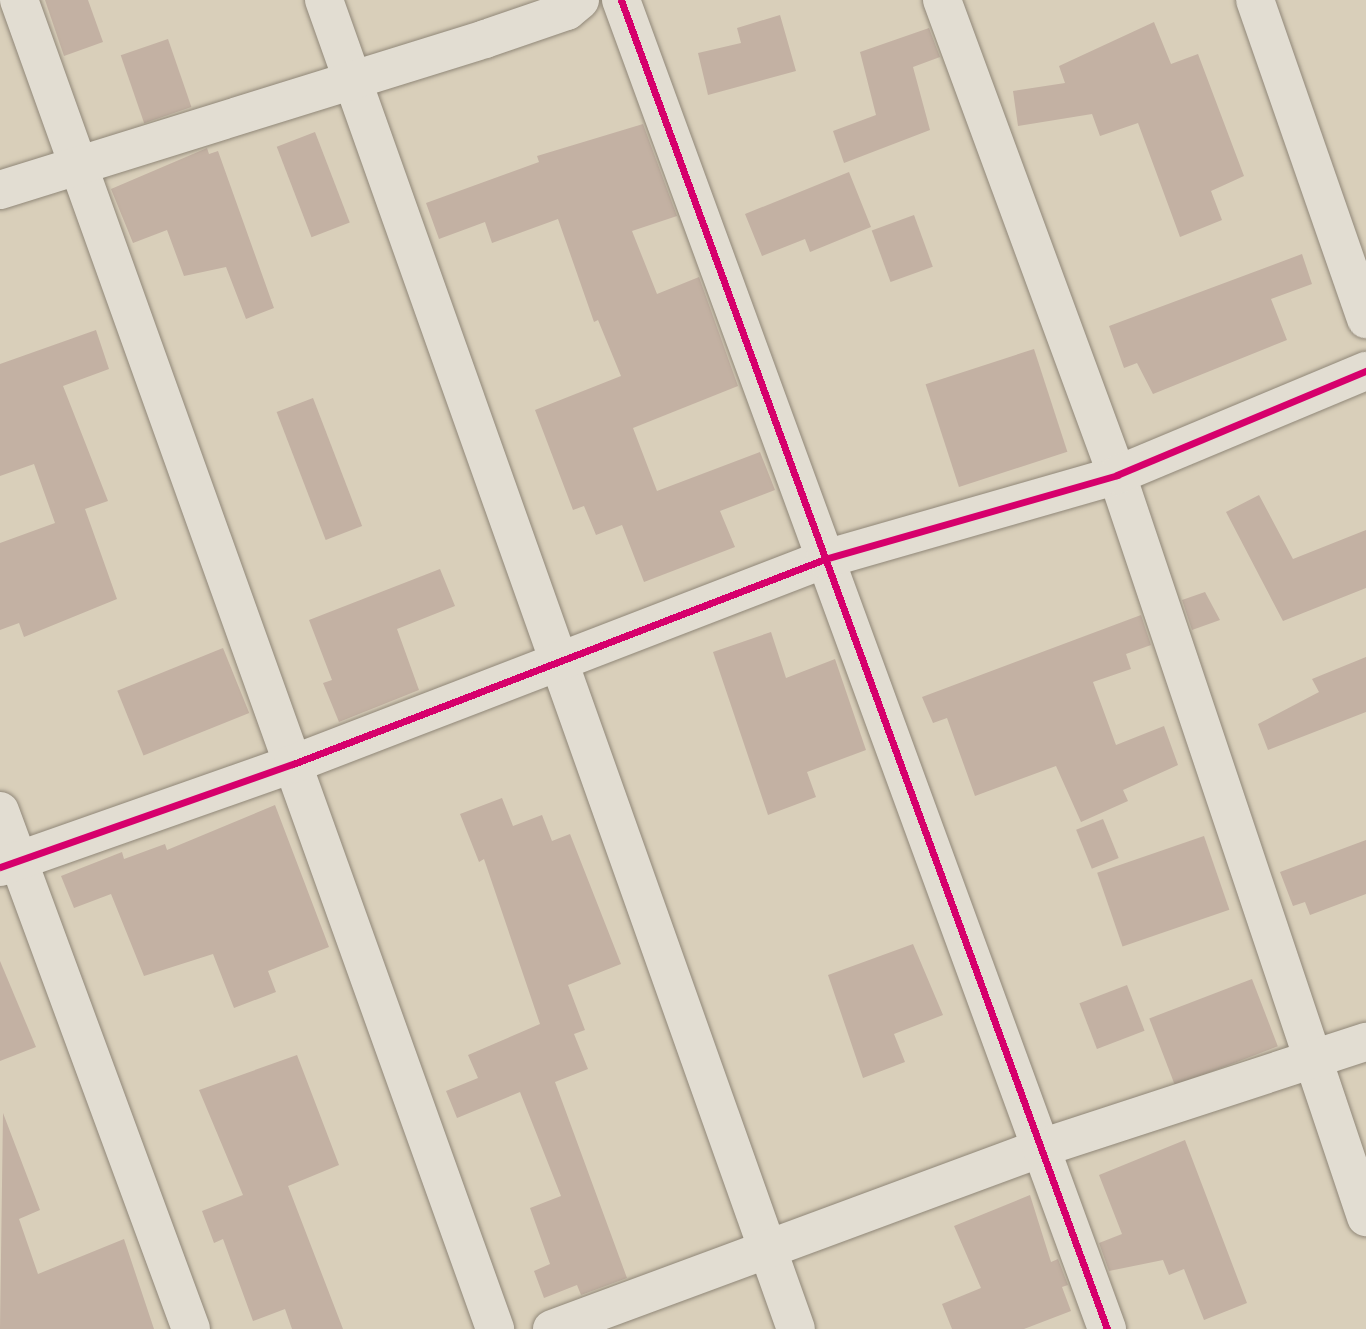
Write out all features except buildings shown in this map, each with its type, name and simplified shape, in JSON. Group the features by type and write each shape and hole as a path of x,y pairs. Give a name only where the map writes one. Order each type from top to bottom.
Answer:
{"street":[{"path":"19,0 495,1329"},
{"path":"324,0 796,1329"},
{"path":"0,190 351,77 555,15 580,0"},
{"path":"621,0 1107,1329"},
{"path":"942,0 1117,475 1310,1063 1366,1217"},
{"path":"1255,0 1366,319"},
{"path":"9,863 293,764 560,664 825,559 1117,475 1366,371"},
{"path":"0,811 9,863 191,1329"},
{"path":"552,1329 1041,1148 1310,1063 1366,1042"}],"cycle path":[{"path":"621,0 1107,1329"},
{"path":"0,867 293,764 825,559 1117,475 1366,371"}]}
